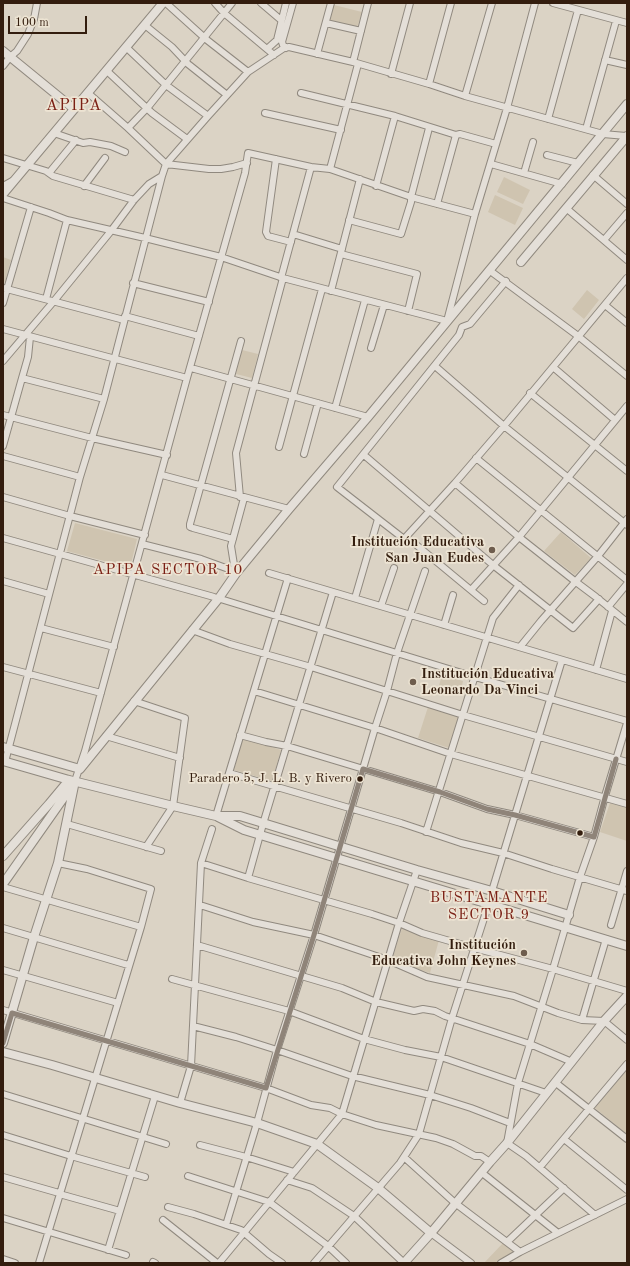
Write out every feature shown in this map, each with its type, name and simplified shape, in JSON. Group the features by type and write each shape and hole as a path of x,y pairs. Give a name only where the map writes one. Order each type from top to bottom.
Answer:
{"street":[{"path":"3,66 17,51 31,28 37,3"},
{"path":"3,194 165,3 248,72"},
{"path":"215,3 224,13 274,54"},
{"path":"128,128 148,107 232,3"},
{"path":"261,3 281,20"},
{"path":"267,49 277,40 286,3"},
{"path":"286,48 282,42 292,3"},
{"path":"317,54 331,3"},
{"path":"330,169 347,105 361,31 368,3"},
{"path":"391,74 410,3"},
{"path":"429,84 451,3"},
{"path":"466,96 492,3"},
{"path":"447,321 475,214 507,108 535,3"},
{"path":"553,3 627,23"},
{"path":"548,119 578,10"},
{"path":"586,129 616,21"},
{"path":"326,23 361,31"},
{"path":"146,26 227,95"},
{"path":"127,48 166,85 208,116"},
{"path":"569,915 262,824 240,816 216,816 173,806 4,761 6,748 41,628 80,477 104,399 133,283 166,164 248,72 274,54 286,48 356,63 507,108 603,134 627,136"},
{"path":"3,51 74,109"},
{"path":"605,60 627,64"},
{"path":"107,70 152,112 187,139"},
{"path":"88,93 166,164 220,169 247,163"},
{"path":"302,94 395,116 429,128 456,135 460,134 496,144"},
{"path":"3,884 80,769 219,598 236,571 368,417 627,104"},
{"path":"265,113 341,130"},
{"path":"376,186 395,116"},
{"path":"349,220 401,234 411,202 429,128"},
{"path":"54,133 83,143 90,142 111,146 125,152"},
{"path":"437,204 456,135"},
{"path":"520,262 627,136"},
{"path":"49,173 76,140"},
{"path":"524,173 533,142"},
{"path":"80,769 144,535 162,475 187,378 246,173 248,153 311,167 330,169 411,197 475,214"},
{"path":"547,155 578,163"},
{"path":"3,158 27,165 49,173 53,176 84,186 134,200"},
{"path":"84,186 105,158"},
{"path":"276,159 266,232 268,236 290,242"},
{"path":"490,164 562,184"},
{"path":"236,571 231,546 242,497 236,453 290,242 311,167"},
{"path":"593,175 627,204"},
{"path":"3,362 27,336 134,200 149,184 162,176"},
{"path":"3,186 15,179"},
{"path":"331,291 360,179"},
{"path":"3,198 67,220 221,257 282,278 447,321"},
{"path":"3,303 5,288 31,207"},
{"path":"566,208 627,260"},
{"path":"604,240 627,213"},
{"path":"46,299 67,220"},
{"path":"293,234 341,252 417,274 408,311"},
{"path":"489,270 506,281 540,309 578,336 627,376"},
{"path":"506,281 470,324 462,328 459,335 435,366 337,487 404,539 504,426 627,278"},
{"path":"133,283 209,302"},
{"path":"5,288 199,336"},
{"path":"279,447 322,289"},
{"path":"335,408 365,300"},
{"path":"371,348 384,305"},
{"path":"605,305 627,323"},
{"path":"3,329 187,378"},
{"path":"3,446 28,357 27,336"},
{"path":"233,540 190,527 241,341"},
{"path":"435,366 504,426 626,523 550,610 520,648"},
{"path":"553,367 615,420"},
{"path":"191,368 368,417"},
{"path":"22,378 104,399"},
{"path":"530,393 627,471"},
{"path":"304,454 318,403"},
{"path":"471,590 519,537 627,406"},
{"path":"3,415 92,438 167,454"},
{"path":"364,455 430,510 435,516 572,628 599,598"},
{"path":"3,456 80,477"},
{"path":"476,458 627,580"},
{"path":"162,475 289,509"},
{"path":"455,483 519,537 576,582 599,598 627,622"},
{"path":"3,497 144,535"},
{"path":"355,598 378,519"},
{"path":"3,538 219,598 627,722 604,796 594,837 580,877 518,1083 507,1143"},
{"path":"414,543 484,601"},
{"path":"142,544 201,559 236,571"},
{"path":"381,606 394,568"},
{"path":"226,1225 257,1123 277,1050 352,809 397,653 409,614 425,571"},
{"path":"269,573 627,679"},
{"path":"216,816 288,578"},
{"path":"3,581 49,594"},
{"path":"596,670 610,609 627,584"},
{"path":"426,832 440,792 493,618 519,585"},
{"path":"248,878 262,824 333,592"},
{"path":"444,625 453,595"},
{"path":"41,628 114,648"},
{"path":"192,630 230,644 311,667 463,715 627,762"},
{"path":"492,891 562,660"},
{"path":"3,667 101,693"},
{"path":"254,691 375,728 451,754 527,774 627,804"},
{"path":"134,701 185,718 173,806 146,847"},
{"path":"240,735 287,746 440,792 487,809 515,815 594,837"},
{"path":"106,736 180,758"},
{"path":"6,748 80,769"},
{"path":"229,773 461,843 503,853 624,890"},
{"path":"3,1043 24,976 34,937 58,863 67,824 72,780"},
{"path":"3,856 72,780"},
{"path":"216,816 244,830 627,946"},
{"path":"67,824 161,851"},
{"path":"180,1103 191,1066 201,863 212,829"},
{"path":"39,1263 105,1041 118,1003 128,965 141,927 151,889 87,869 58,863"},
{"path":"201,863 399,923 422,933 627,991"},
{"path":"163,1220 218,1263 342,1114 352,1076 376,1002 399,923 417,870"},
{"path":"611,925 624,890 627,871"},
{"path":"3,887 141,927"},
{"path":"200,905 253,922 314,935 388,960 427,977 514,996 558,1013 582,1020 604,1021 627,1040"},
{"path":"314,1263 404,1157 419,1134 452,1018 486,912"},
{"path":"3,928 128,965"},
{"path":"582,1020 606,939"},
{"path":"197,945 342,988 376,1002 414,1011 429,1009 530,1044 572,1062"},
{"path":"3,970 118,1003"},
{"path":"172,979 289,1011 364,1039 441,1057 546,1093"},
{"path":"287,1180 312,1188 354,1216 404,1263 507,1143 604,1021 627,996"},
{"path":"3,1010 266,1088 311,1105 330,1108 342,1114 376,1125 419,1134 453,1144 490,1162"},
{"path":"193,1026 236,1037 352,1076 430,1094 510,1123"},
{"path":"3,1052 180,1103 257,1123 317,1144 378,1188 431,1233 471,1263"},
{"path":"540,1167 627,1064"},
{"path":"556,1083 627,1139"},
{"path":"3,1094 166,1144"},
{"path":"108,1250 155,1096"},
{"path":"3,1135 145,1177"},
{"path":"564,1140 627,1190"},
{"path":"507,1143 540,1167 595,1214"},
{"path":"200,1145 246,1156 294,1172"},
{"path":"404,1157 455,1204 520,1252"},
{"path":"481,1172 558,1233"},
{"path":"188,1176 270,1202 328,1246 346,1263"},
{"path":"3,1177 59,1193 63,1196 120,1211"},
{"path":"507,1242 564,1188"},
{"path":"501,1263 520,1252 627,1199"},
{"path":"168,1208 226,1225 244,1232 269,1254 282,1263"},
{"path":"3,1218 126,1256"},
{"path":"3,1259 15,1263"}],"shaded area":[{"path":"334,5 362,12 357,28 329,21"},
{"path":"504,177 530,190 523,204 497,192"},
{"path":"495,195 523,208 515,225 488,212"},
{"path":"3,257 11,260 5,282 3,281"},
{"path":"587,290 599,300 584,319 572,309"},
{"path":"242,350 258,354 252,378 236,374"},
{"path":"75,523 137,539 130,568 67,551"},
{"path":"561,532 591,558 575,575 544,551"},
{"path":"442,675 463,681 460,694 438,689"},
{"path":"428,707 459,717 449,748 418,738"},
{"path":"243,738 281,750 272,781 234,770"},
{"path":"610,803 627,808 627,841 600,832"},
{"path":"402,928 421,936 439,940 430,973 392,960"},
{"path":"627,1070 627,1134 595,1108"},
{"path":"503,1243 516,1252 496,1263 484,1263"}],"transit line":[{"path":"594,837 616,759"},
{"path":"363,769 440,792 487,809 515,815 594,837"},
{"path":"266,1088 314,935 363,769"},
{"path":"12,1013 266,1088"},
{"path":"3,1043 12,1013"}],"place":[{"name":"Institución Educativa San Juan Eudes","path":"492,550"},
{"name":"Institución Educativa Leonardo Da Vinci","path":"413,682"},
{"name":"Paradero 5, J. L. B. y Rivero","path":"360,779"},
{"name":"Institución Educativa John Keynes","path":"524,953"}],"district":[{"name":"APIPA","path":"74,106"},
{"name":"APIPA SECTOR 10","path":"168,570"},
{"name":"BUSTAMANTE SECTOR 9","path":"489,906"}]}
